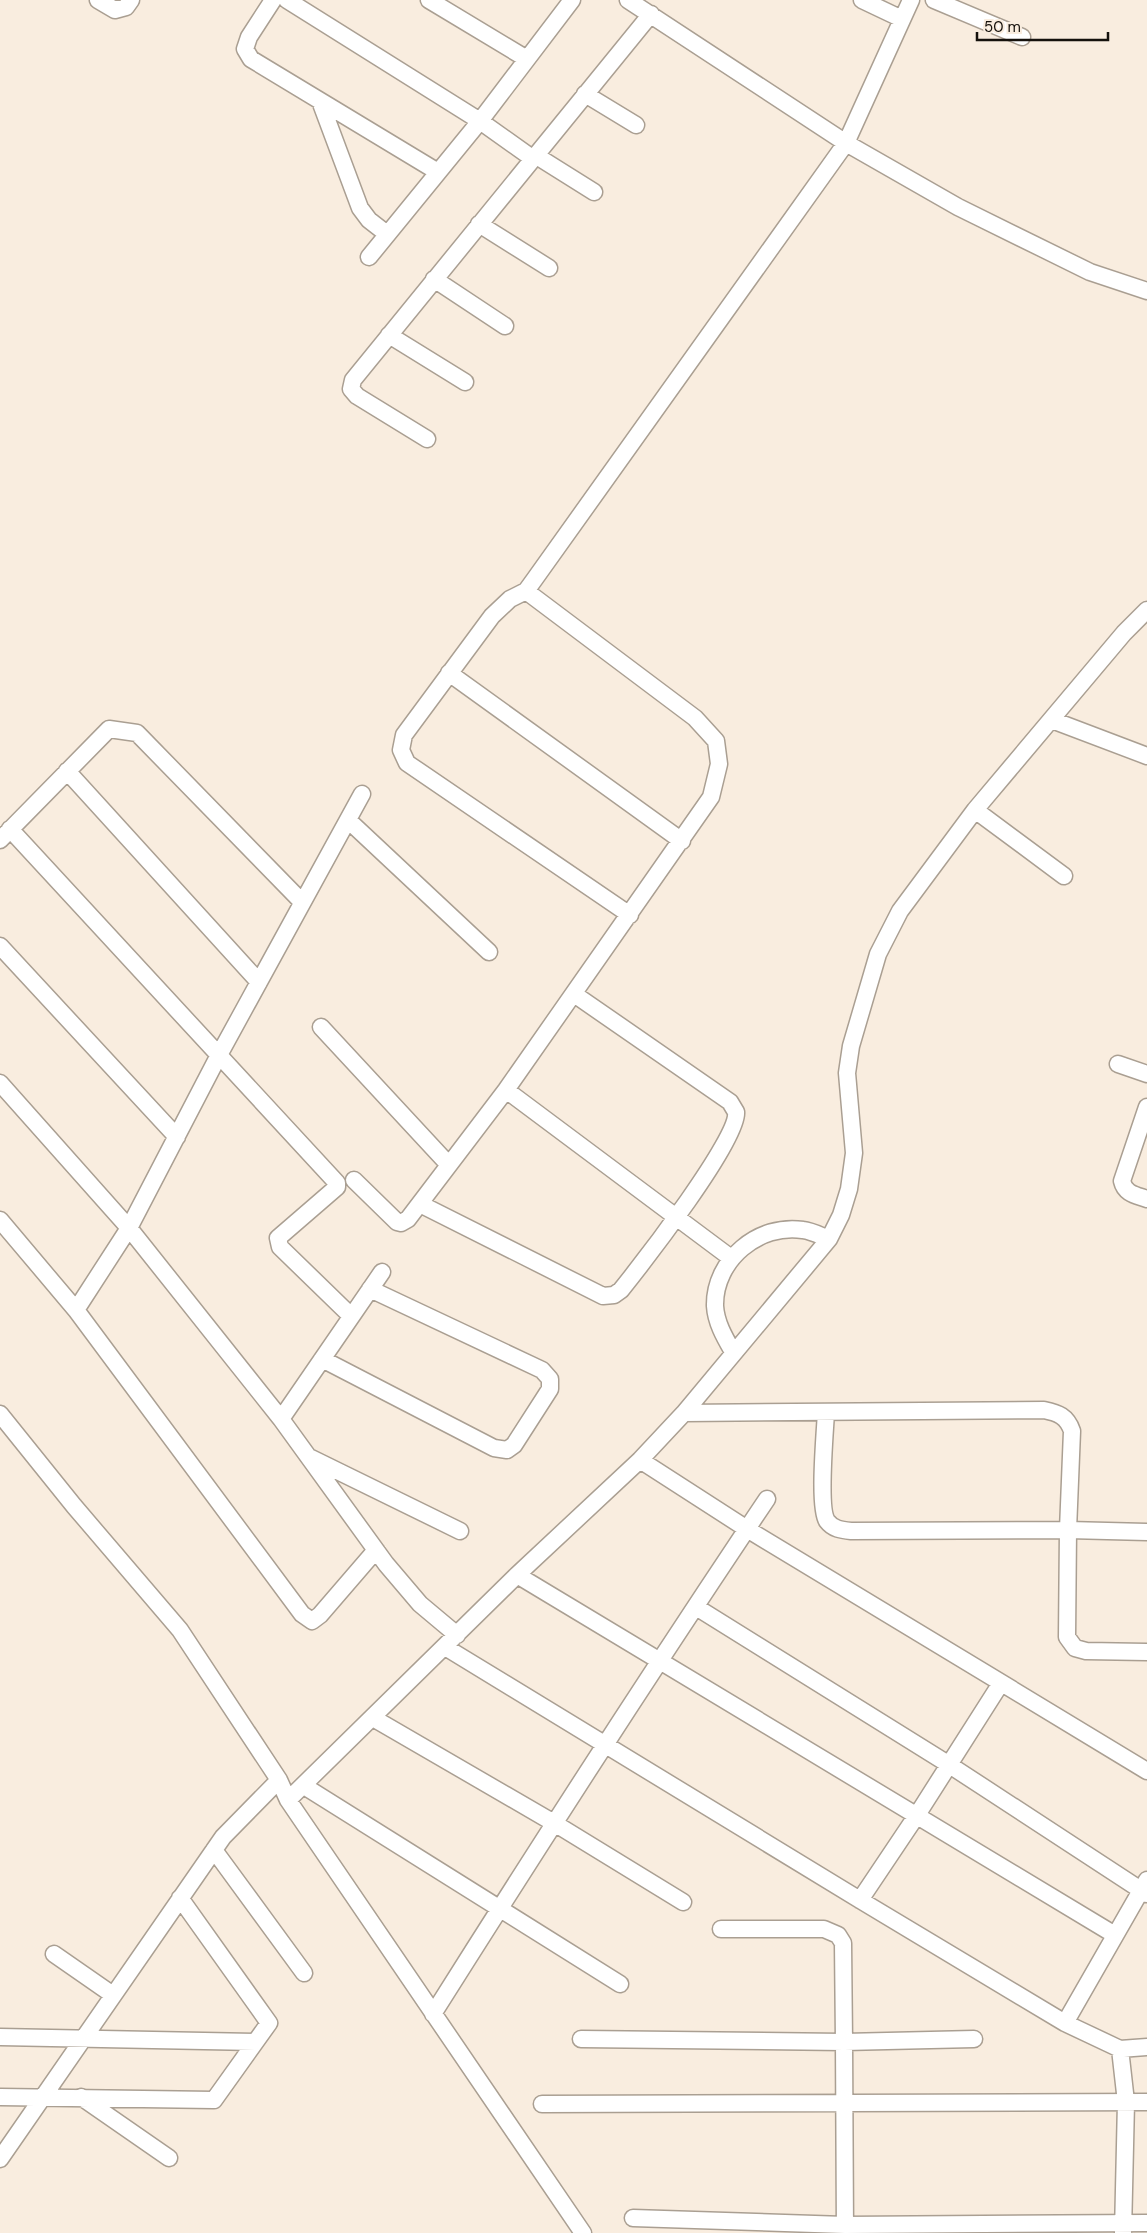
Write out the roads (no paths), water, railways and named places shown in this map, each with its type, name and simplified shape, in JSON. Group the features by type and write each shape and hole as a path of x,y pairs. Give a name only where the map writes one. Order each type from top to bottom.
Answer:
{"street":[{"path":"98,0 115,10 126,7 131,0"},
{"path":"287,0 533,156 594,192"},
{"path":"429,0 526,59"},
{"path":"369,257 480,121 572,0"},
{"path":"628,0 846,143 958,207 1081,267 1147,291"},
{"path":"862,0 902,19"},
{"path":"630,915 407,763 401,750 404,735 492,616 510,599 530,586 846,143 911,0"},
{"path":"934,0 1022,37"},
{"path":"269,1 245,49 251,59 438,172"},
{"path":"427,439 357,396 351,389 353,380 533,156 651,14"},
{"path":"585,94 636,125"},
{"path":"320,101 360,208 369,220 387,234"},
{"path":"479,224 549,268"},
{"path":"434,279 505,326"},
{"path":"389,334 465,382"},
{"path":"354,1180 397,1222 405,1222 506,1090 711,797 719,764 716,741 695,718 530,586"},
{"path":"288,1800 517,1575 640,1460 684,1413 829,1239 841,1215 849,1189 854,1153 846,1073 851,1046 878,954 900,911 975,810 1124,633 1147,610"},
{"path":"449,673 682,841"},
{"path":"1052,720 1147,756"},
{"path":"302,902 137,733 109,729 5,834 219,1056 337,1182 337,1187 278,1238 280,1247 351,1316"},
{"path":"67,771 259,982"},
{"path":"76,1310 129,1228 219,1056 362,794"},
{"path":"975,810 1064,876"},
{"path":"348,820 490,952"},
{"path":"0,946 177,1137"},
{"path":"420,1204 603,1296 614,1295 620,1290 678,1218 732,1130 736,1112 730,1102 574,994"},
{"path":"321,1027 449,1165"},
{"path":"1118,1064 1147,1074"},
{"path":"0,1083 129,1228 280,1418 376,1550 420,1604 457,1635"},
{"path":"506,1090 731,1258"},
{"path":"1147,1107 1122,1182 1124,1188 1131,1194 1147,1199"},
{"path":"0,1220 76,1310 302,1614 312,1621 320,1615 376,1550"},
{"path":"733,1352 720,1330 716,1306 720,1280 731,1258 751,1240 776,1230 804,1230 829,1239"},
{"path":"280,1418 382,1272"},
{"path":"322,1359 494,1448 507,1450 514,1445 550,1389 550,1379 542,1370 370,1289"},
{"path":"684,1413 1044,1410 1057,1413 1068,1420 1072,1430 1068,1530 1067,1637 1075,1648 1086,1651 1147,1652"},
{"path":"826,1412 823,1498 826,1520 837,1529 851,1531 1068,1530 1147,1532"},
{"path":"0,1414 7,1436 180,1630 279,1780 288,1800 583,2233"},
{"path":"309,1457 460,1532"},
{"path":"640,1460 747,1529 1147,1771"},
{"path":"433,2014 604,1744 662,1661 767,1499"},
{"path":"517,1575 1115,1935"},
{"path":"696,1607 1145,1888 1115,1935 1065,2023"},
{"path":"445,1647 1065,2023 1120,2049 1147,2047"},
{"path":"860,1900 1001,1683"},
{"path":"373,1718 554,1823 683,1902"},
{"path":"0,2159 222,1837 279,1780"},
{"path":"304,1786 620,1984"},
{"path":"214,1850 304,1973"},
{"path":"0,2097 214,2100 269,2023 180,1898"},
{"path":"721,1928 824,1929 838,1935 843,1943 846,2102 845,2229"},
{"path":"54,1954 113,1995"},
{"path":"0,2038 255,2042"},
{"path":"581,2039 844,2042 974,2039"},
{"path":"1120,2049 1126,2102 1123,2228"},
{"path":"81,2097 169,2158"},
{"path":"542,2104 1147,2102"},
{"path":"632,2218 845,2229 1123,2228 1147,2223"}]}
